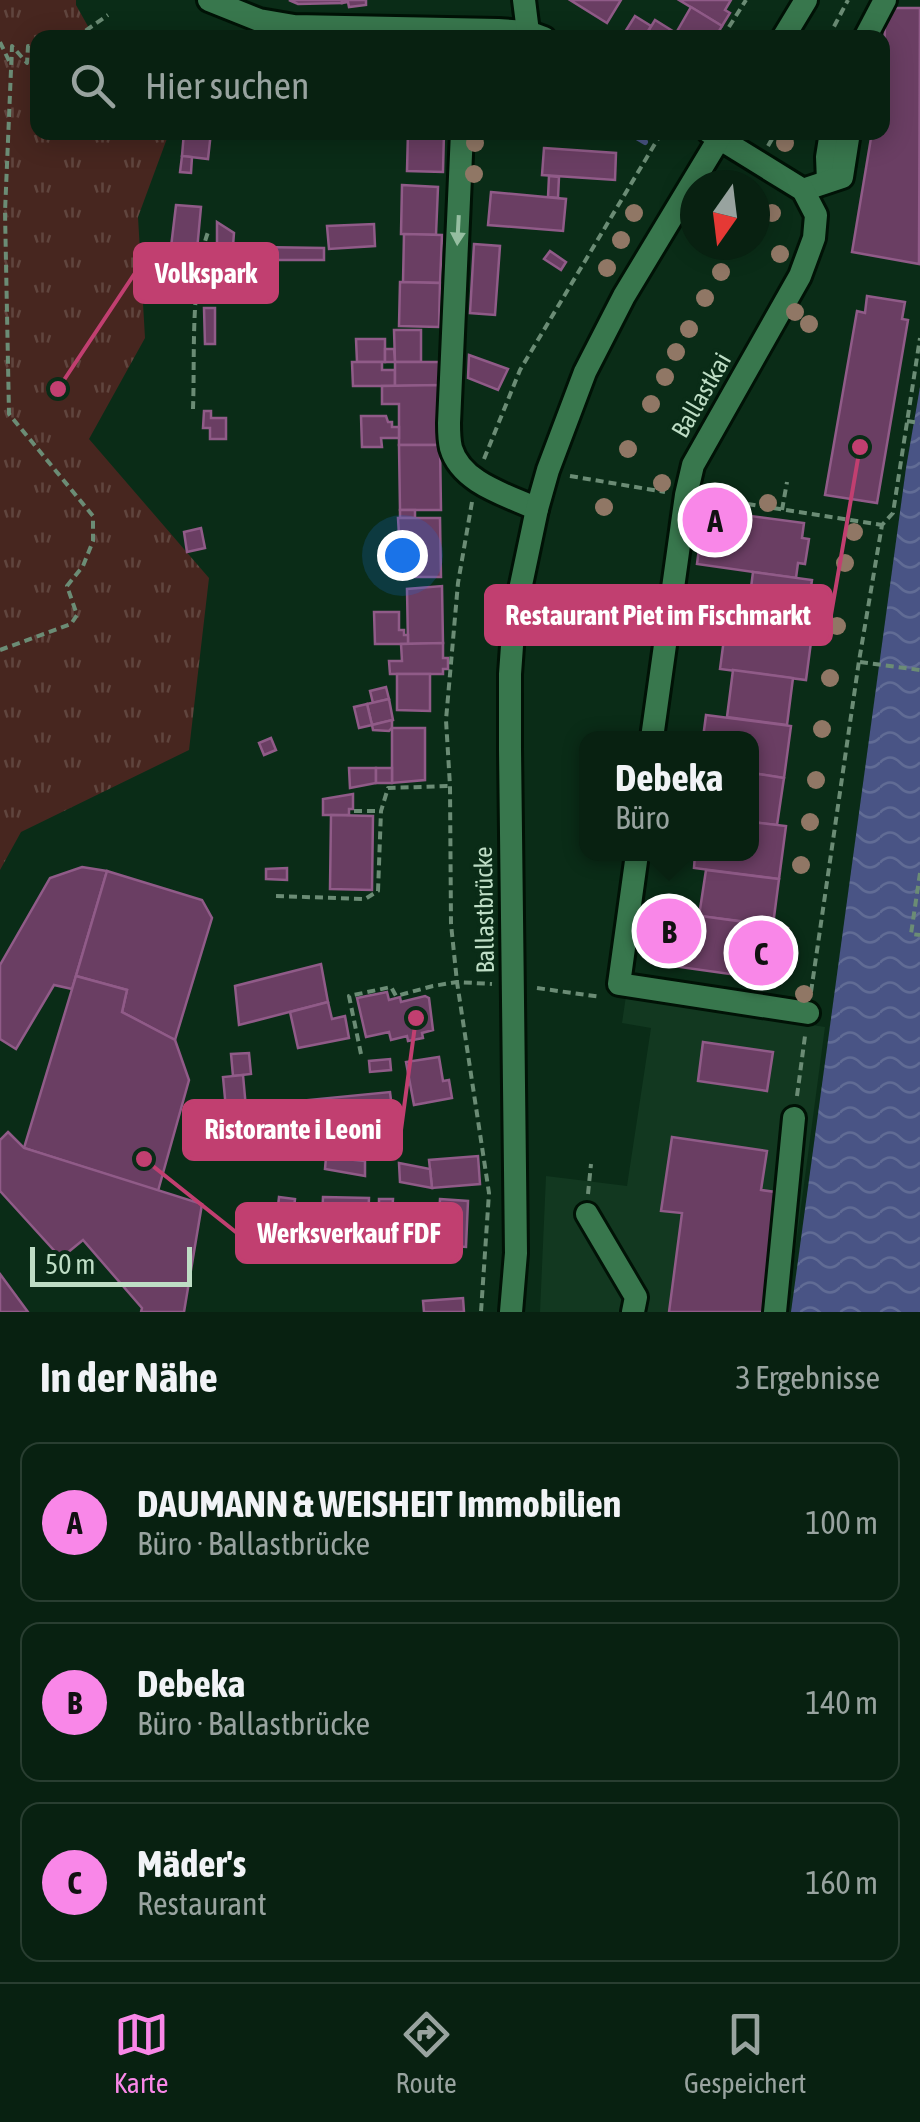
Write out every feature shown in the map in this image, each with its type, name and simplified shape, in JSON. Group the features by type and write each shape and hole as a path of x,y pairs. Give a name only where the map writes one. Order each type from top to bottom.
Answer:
{"street":[{"path":"209,0 259,20 294,26 380,30"},
{"path":"524,0 534,30"},
{"path":"788,30 806,0"},
{"path":"869,30 884,0"},
{"path":"462,140 450,446 457,461 476,480 536,509"},
{"name":"Ballastbrücke","path":"511,1312 516,1254 510,674 514,618 536,509 584,372 714,140"},
{"path":"725,140 803,190 842,177 848,140"},
{"path":"828,181 829,140"},
{"name":"Ballastkai","path":"653,731 693,465 800,276 814,238 816,215 803,190"},
{"path":"635,861 617,992 808,1013"},
{"path":"775,1312 794,1118"},
{"path":"587,1214 636,1297 633,1312"}],"path":[{"path":"727,30 746,0"},
{"path":"832,30 848,0"},
{"path":"86,30 108,14"},
{"path":"0,42 12,68"},
{"path":"0,650 72,624 77,615 67,586 83,566 93,540 93,516 9,414 6,212 12,46 26,63 30,46"},
{"path":"482,1312 489,1193 457,982 450,884 446,720 458,583 476,480 520,370 657,140"},
{"path":"193,409 197,282 208,232"},
{"path":"794,1118 859,661 882,525 893,513 920,338"},
{"path":"907,421 920,423"},
{"path":"548,470 582,480 882,525"},
{"path":"782,510 787,482"},
{"path":"859,661 920,670"},
{"path":"276,896 365,900 378,891 381,811 388,788 450,786"},
{"path":"354,810 381,811"},
{"path":"920,873 911,934 920,935"},
{"path":"362,1054 349,996 391,988 396,996 457,982 617,992"},
{"path":"587,1214 591,1164"}],"shaded area":[{"path":"626,996 825,1027 787,1312 540,1312 546,1176 627,1186 651,1028 622,1023"}],"green space":[{"path":"0,0 76,0 90,30 30,30 30,140 166,140 138,217 145,338 89,439 209,578 189,750 21,832 0,870"}],"water":[{"path":"920,387 920,1312 791,1312 906,468"}],"building":[{"path":"289,0 342,0 342,3 298,4"},
{"path":"342,0 366,0 366,5 349,7"},
{"path":"570,0 621,0 607,23"},
{"path":"679,0 731,0 725,10 730,13 722,26"},
{"path":"691,7 722,26 720,30 678,30"},
{"path":"892,8 920,8 919,264 852,252 871,140 890,140 890,30 885,30"},
{"path":"635,16 651,26 649,30 626,30"},
{"path":"655,20 671,30 649,30"},
{"path":"183,140 210,140 208,159 182,156"},
{"path":"408,140 444,140 443,172 407,171"},
{"path":"544,148 616,153 615,180 542,175"},
{"path":"182,156 192,157 191,173 180,172"},
{"path":"549,176 559,177 558,198 548,197"},
{"path":"402,185 438,187 436,235 401,234"},
{"path":"491,192 566,199 563,231 488,225"},
{"path":"176,205 201,207 197,250 171,247"},
{"path":"217,222 234,233 233,246 217,243"},
{"path":"374,224 375,246 329,249 327,226"},
{"path":"404,234 442,235 440,283 403,282"},
{"path":"474,244 500,246 495,315 470,313"},
{"path":"259,247 324,248 324,260 259,260"},
{"path":"550,251 566,262 561,270 544,259"},
{"path":"211,260 232,261 231,282 209,280"},
{"path":"400,282 440,283 439,327 399,326"},
{"path":"867,296 905,302 902,319 908,320 877,503 825,495 857,311 865,313"},
{"path":"204,308 215,308 215,344 205,344"},
{"path":"394,330 421,330 421,362 395,362"},
{"path":"356,339 385,339 385,362 357,362"},
{"path":"385,349 394,349 395,362 385,362"},
{"path":"469,355 508,369 498,390 468,378"},
{"path":"352,362 382,362 382,370 395,370 395,386 353,386"},
{"path":"395,362 440,362 440,385 395,386"},
{"path":"440,385 440,445 399,445 399,404 382,404 382,386"},
{"path":"204,411 211,411 211,418 226,418 226,439 210,439 210,428 203,428"},
{"path":"361,416 386,416 392,427 399,427 399,438 381,438 382,447 362,447"},
{"path":"399,445 440,445 441,510 400,510"},
{"path":"400,510 415,510 415,518 400,518"},
{"path":"704,510 804,523 802,538 809,539 805,564 798,563 796,578 697,564"},
{"path":"398,518 440,518 441,577 399,577 403,535 399,535"},
{"path":"201,528 205,548 187,552 184,532"},
{"path":"753,572 812,580 805,627 747,619"},
{"path":"442,586 443,643 408,644 407,589"},
{"path":"374,612 399,612 399,630 408,635 408,644 375,644"},
{"path":"727,616 813,627 806,680 720,669"},
{"path":"443,643 448,669 443,669 443,674 390,674 389,661 402,661 401,644"},
{"path":"733,670 793,678 787,725 727,717"},
{"path":"397,674 430,674 430,711 397,710"},
{"path":"386,687 389,699 373,703 370,691"},
{"path":"389,699 393,720 372,725 367,704"},
{"path":"367,704 372,725 359,728 354,707"},
{"path":"706,715 791,726 784,778 759,774 759,731 704,731"},
{"path":"392,720 389,731 373,730 372,725"},
{"path":"392,728 425,728 425,780 392,783"},
{"path":"271,738 276,750 264,755 259,743"},
{"path":"349,768 376,768 376,783 350,788"},
{"path":"376,768 392,768 392,783 376,783"},
{"path":"759,774 784,778 777,825 759,823"},
{"path":"353,794 349,815 323,815 323,799"},
{"path":"331,815 373,816 372,890 330,889"},
{"path":"759,823 786,826 779,879 694,868 694,861 759,861"},
{"path":"82,867 107,871 72,989 54,985 16,1049 0,1039 0,965 50,878"},
{"path":"287,868 287,880 266,879 266,869"},
{"path":"706,870 779,879 773,925 699,916"},
{"path":"107,871 202,900 212,918 175,1040 122,1012 127,990 76,976"},
{"path":"658,910 788,928 786,942 792,943 789,969 783,968 781,981 651,963"},
{"path":"321,964 328,1002 239,1025 235,986"},
{"path":"76,976 127,990 122,1012 175,1040 189,1080 158,1191 24,1148"},
{"path":"387,992 389,1000 400,997 401,1002 429,998 433,1030 422,1033 423,1038 408,1041 407,1036 391,1040 389,1032 366,1037 357,998"},
{"path":"328,1002 332,1019 345,1016 349,1038 298,1048 290,1012"},
{"path":"703,1042 773,1052 767,1091 698,1081"},
{"path":"249,1053 251,1074 233,1076 231,1054"},
{"path":"439,1057 443,1081 449,1080 452,1098 414,1105 406,1062"},
{"path":"390,1059 391,1070 370,1072 369,1061"},
{"path":"243,1075 246,1108 226,1109 223,1077"},
{"path":"390,1092 395,1133 312,1142 308,1100"},
{"path":"8,1132 24,1148 202,1204 184,1312 141,1312 142,1308 83,1240 61,1258 0,1191 0,1140"},
{"path":"672,1137 767,1151 761,1190 783,1193 767,1312 669,1312 682,1213 661,1211"},
{"path":"478,1156 480,1184 432,1188 429,1160"},
{"path":"326,1157 365,1161 365,1176 325,1169"},
{"path":"399,1163 430,1169 432,1188 400,1182"},
{"path":"279,1197 295,1199 293,1218 277,1216"},
{"path":"323,1197 369,1198 368,1222 322,1221"},
{"path":"379,1199 393,1199 392,1216 379,1215"},
{"path":"440,1199 468,1201 466,1247 437,1245"},
{"path":"379,1215 390,1216 390,1239 378,1239"},
{"path":"367,1234 379,1234 378,1245 367,1245"},
{"path":"0,1274 28,1312 0,1312"},
{"path":"463,1298 464,1312 424,1312 423,1301"}],"place":[{"name":"Volkspark","path":"58,389"},
{"name":"Restaurant Piet im Fischmarkt","path":"860,447"},
{"name":"DAUMANN & WEISHEIT Immobilien","path":"715,520"},
{"name":"Debeka","path":"669,931"},
{"name":"Mäder's","path":"761,953"},
{"name":"Ristorante i Leoni","path":"416,1018"},
{"name":"Werksverkauf FDF","path":"144,1159"}]}
